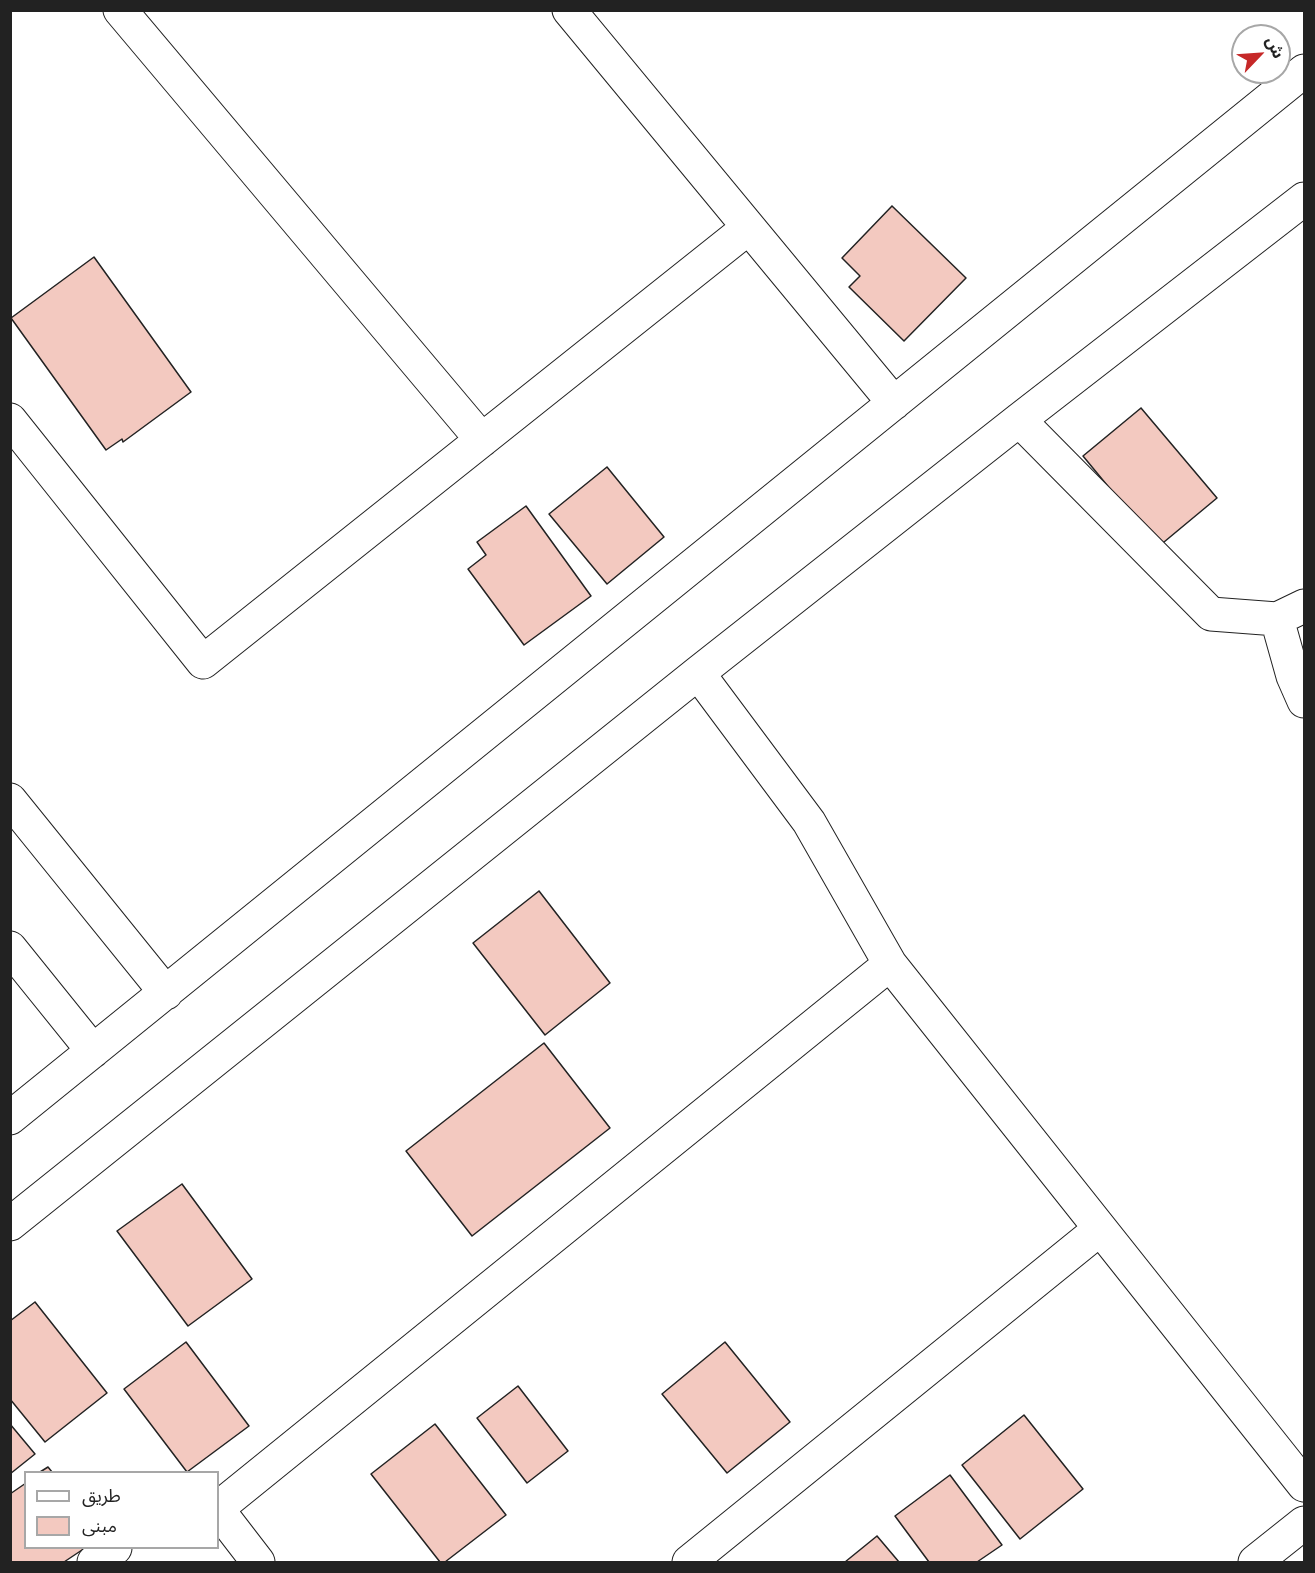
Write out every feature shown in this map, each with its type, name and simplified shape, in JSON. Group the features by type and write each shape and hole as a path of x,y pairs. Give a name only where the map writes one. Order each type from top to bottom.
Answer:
{"street":[{"path":"120,10 482,440"},
{"path":"569,10 894,403"},
{"path":"10,1118 1305,71"},
{"path":"10,1224 698,673 1018,420 1305,199"},
{"path":"10,420 203,662 748,228"},
{"path":"1018,420 1211,614 1291,613 1293,676 1305,701"},
{"path":"698,673 808,822 890,964 1305,1485"},
{"path":"10,800 166,993"},
{"path":"10,948 93,1051"},
{"path":"219,1508 890,964"},
{"path":"689,1563 1100,1229"},
{"path":"219,1510 258,1563"},
{"path":"1255,1563 1305,1523"},
{"path":"94,1563 114,1549"}],"building":[{"path":"892,206 966,278 904,341 849,287 860,276 842,258"},
{"path":"94,257 191,392 123,442 122,439 106,450 11,318"},
{"path":"1141,408 1217,498 1158,547 1083,456"},
{"path":"607,467 664,537 607,584 549,514"},
{"path":"526,506 591,596 524,645 468,569 486,555 477,542"},
{"path":"539,891 610,983 545,1035 473,943"},
{"path":"544,1043 610,1128 472,1236 406,1151"},
{"path":"182,1184 252,1279 188,1326 117,1231"},
{"path":"35,1302 107,1393 45,1442 10,1399 10,1321"},
{"path":"186,1342 249,1426 186,1471 124,1389"},
{"path":"725,1342 790,1422 727,1473 662,1394"},
{"path":"518,1386 568,1451 527,1483 477,1418"},
{"path":"1024,1415 1083,1489 1020,1539 962,1465"},
{"path":"10,1424 35,1454 10,1474"},
{"path":"435,1424 506,1515 445,1562 440,1562 371,1474"},
{"path":"950,1475 1002,1545 977,1562 929,1562 895,1516"},
{"path":"24,1484 24,1549 84,1549 64,1562 10,1562 10,1494"},
{"path":"877,1536 899,1562 845,1562"}]}
